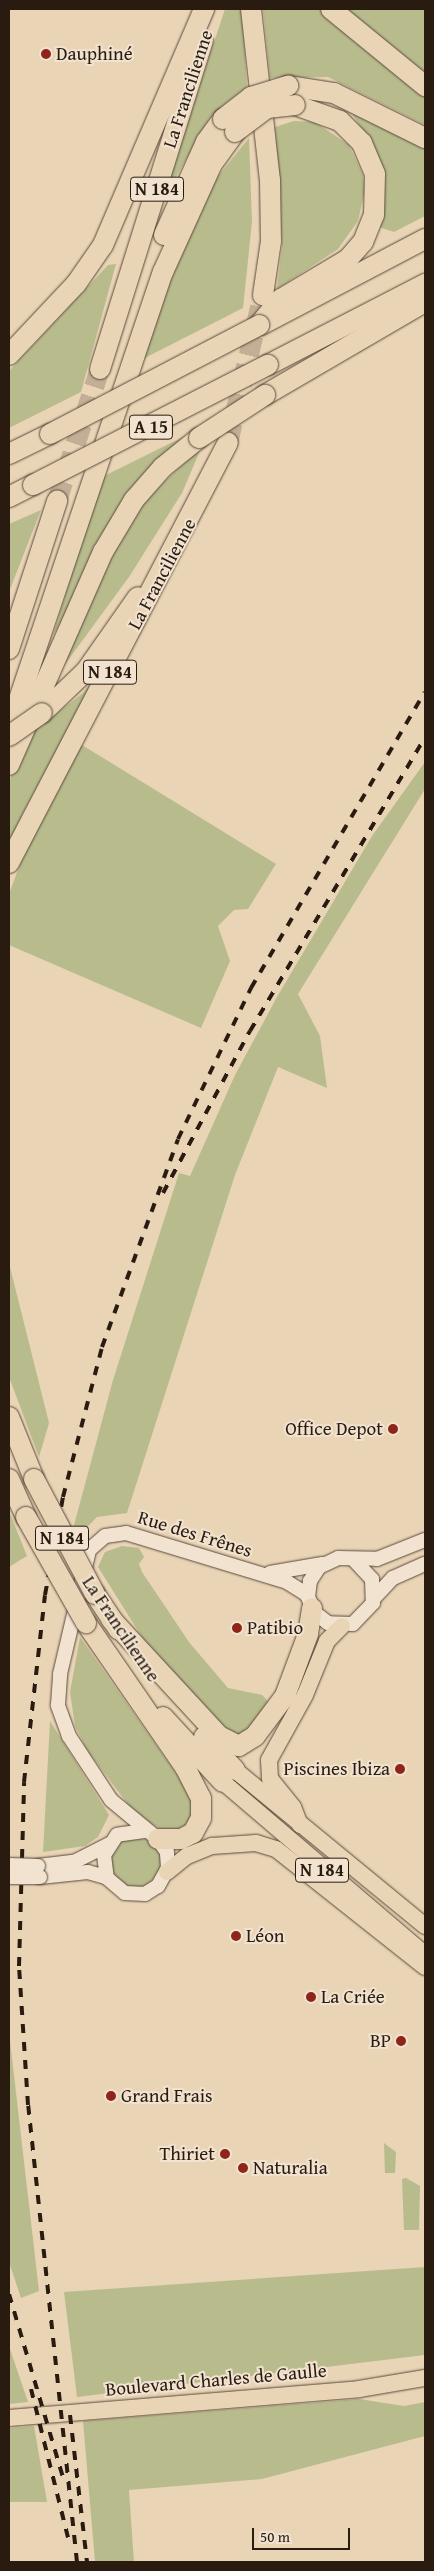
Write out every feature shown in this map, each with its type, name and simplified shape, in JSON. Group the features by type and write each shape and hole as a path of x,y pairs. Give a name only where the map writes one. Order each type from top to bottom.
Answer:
{"highway":[{"path":"9,355 76,284 103,245 204,9"},
{"name":"La Francilienne","path":"100,369 214,9"},
{"path":"251,9 270,180 270,241 275,304 348,259 369,230 377,196 370,156 353,132 327,114 291,95"},
{"path":"331,9 425,86"},
{"path":"9,689 154,259 185,184 229,125 251,97 291,95 348,98 425,138"},
{"path":"9,729 164,272 229,125"},
{"name":"A 15","path":"9,454 259,326 275,304 425,239"},
{"name":"A 15","path":"9,497 425,284"},
{"path":"9,765 103,552 134,500 163,467 199,438 265,395 425,302"},
{"name":"La Francilienne","path":"9,863 211,481 228,443"},
{"path":"9,736 42,713 91,664 211,481"},
{"path":"9,618 57,501 9,649"},
{"name":"La Francilienne","path":"9,1417 34,1479 95,1594 111,1619 229,1776"},
{"name":"La Francilienne","path":"9,1479 26,1517 86,1622 229,1776"},
{"path":"111,1619 219,1736 239,1746 256,1736 285,1696 308,1634 310,1601"},
{"path":"86,1622 185,1768 201,1798 201,1818 193,1833 181,1839 151,1835"}],"main road":[{"path":"300,1825 293,1807 270,1778 269,1760 305,1695 327,1641 342,1626"},
{"name":"N 184","path":"229,1776 300,1825 425,1926"},
{"name":"N 184","path":"229,1776 425,1954"},
{"path":"167,1872 187,1856 212,1846 256,1843 276,1849 425,1967"},
{"name":"Boulevard Charles de Gaulle","path":"9,2418 359,2388 425,2378"}],"street":[{"name":"Rue des Frênes","path":"151,1835 111,1800 69,1736 58,1705 60,1674 89,1550 105,1536 121,1532 264,1574 301,1587 310,1601"},
{"path":"425,1540 377,1559 355,1561 338,1558 322,1564 311,1577 310,1601 324,1621 342,1626 364,1617 375,1597 393,1578 425,1564"},
{"path":"355,1561 372,1578 375,1597"},
{"name":"Rue des Frênes","path":"264,1574 322,1564"},
{"name":"Rue des Frênes","path":"111,1800 118,1824 111,1842"},
{"path":"9,1865 39,1871 88,1872 106,1877 118,1890 137,1895 155,1888 167,1872 168,1856 151,1835 128,1831 76,1861 39,1871 9,1876"},
{"path":"106,1877 103,1859 111,1842"}],"green space":[{"path":"225,9 242,9 247,87 212,114 161,203"},
{"path":"263,9 322,9 425,93 425,125 328,77 270,78"},
{"path":"347,9 425,9 425,73 391,47"},
{"path":"350,111 425,146 425,216 394,232 379,227 384,181 366,135"},
{"path":"294,121 315,122 349,145 363,175 365,190 358,221 338,249 277,289 282,247 275,127"},
{"path":"249,138 252,222 243,308 137,362 210,186"},
{"path":"116,264 81,392 9,428 9,371 108,265"},
{"path":"195,431 175,446 53,635 102,477"},
{"path":"202,446 182,493 129,577 52,682 115,548 147,498"},
{"path":"41,510 9,592 9,524"},
{"path":"101,671 24,811 9,844 9,782 26,737 83,693"},
{"path":"82,745 276,864 248,909 234,910 218,926 230,961 201,1028 9,945 9,894 29,840"},
{"path":"425,762 425,789 298,994 320,1036 327,1088 278,1067 235,1175 127,1513 97,1517 79,1535 74,1525 113,1380 179,1173 190,1176 235,1075 277,997 372,836"},
{"path":"9,1263 49,1423 39,1457 9,1377"},
{"path":"9,1511 27,1556 9,1567"},
{"path":"122,1546 139,1548 144,1557 139,1564 142,1572 189,1642 228,1688 262,1695 272,1705 244,1734 234,1736 217,1728 145,1642 98,1567 105,1552"},
{"path":"80,1637 192,1796 195,1815 182,1830 162,1830 136,1815 87,1750 75,1726 70,1692"},
{"path":"50,1721 109,1815 98,1837 85,1846 43,1852"},
{"path":"136,1837 145,1839 156,1848 161,1862 159,1871 150,1882 136,1887 127,1885 116,1876 111,1862 113,1853 122,1842"},
{"path":"9,2032 39,2291 21,2298 9,2262"},
{"path":"384,2143 396,2152 395,2173 385,2173"},
{"path":"406,2178 420,2186 419,2230 404,2230 402,2179"},
{"path":"425,2267 425,2355 77,2397 64,2292"},
{"path":"9,2346 28,2402 9,2404"},
{"path":"359,2399 404,2406 425,2402 425,2436 262,2479 129,2490 134,2562 95,2562 83,2421"},
{"path":"34,2426 47,2502 9,2502 9,2428"}],"tunnel":[{"path":"228,443 263,295"},
{"path":"57,501 100,369"}],"railway":[{"path":"77,2562 28,2105 19,1966 24,1782 45,1595 63,1497 102,1347 178,1139 251,988 425,692"},
{"path":"163,1193 250,1031 425,738"},
{"path":"9,2294 64,2481"},
{"path":"31,2389 68,2537"},
{"path":"70,2415 87,2562"}],"place":[{"name":"Dauphiné","path":"46,54"},
{"name":"Office Depot","path":"393,1429"},
{"name":"Patibio","path":"237,1628"},
{"name":"Piscines Ibiza","path":"400,1769"},
{"name":"Léon","path":"236,1936"},
{"name":"La Criée","path":"311,1997"},
{"name":"BP","path":"401,2041"},
{"name":"Grand Frais","path":"111,2096"},
{"name":"Thiriet","path":"225,2154"},
{"name":"Naturalia","path":"243,2168"}]}
